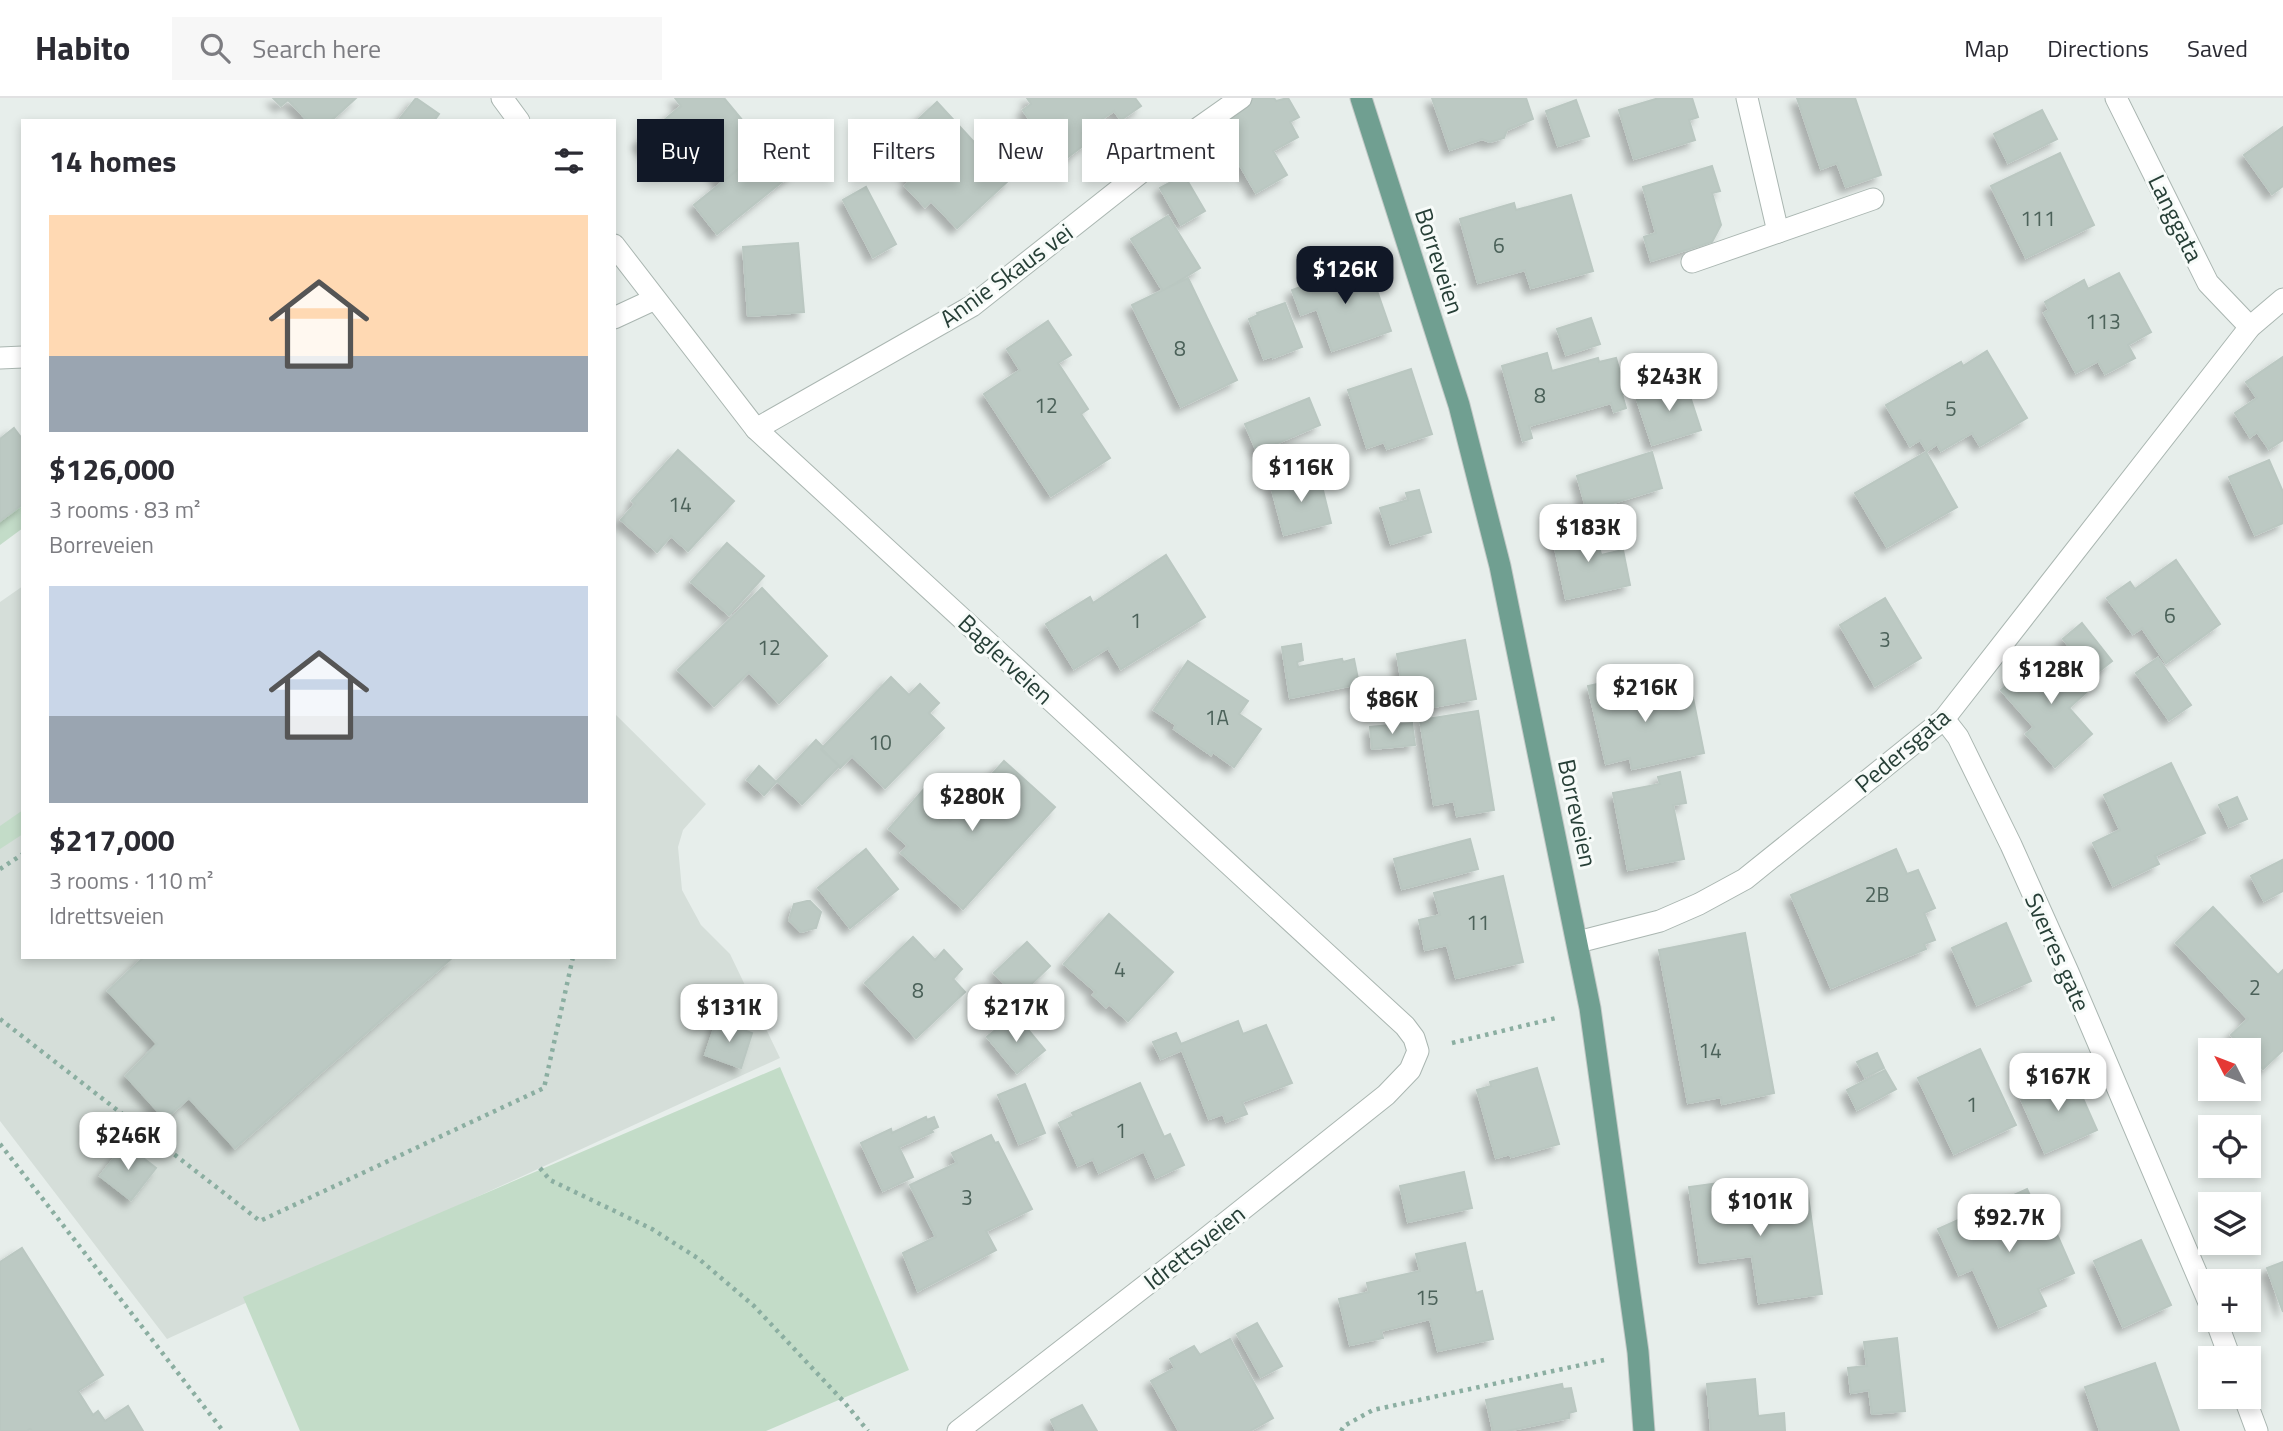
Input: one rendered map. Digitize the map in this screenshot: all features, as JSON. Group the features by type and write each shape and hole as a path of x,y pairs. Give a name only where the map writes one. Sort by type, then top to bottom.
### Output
{"main road":[{"name":"Borreveien","path":"1361,98 1466,432 1500,566 1590,1008 1638,1352 1644,1431"}],"street":[{"path":"502,98 518,119"},
{"name":"Annie Skaus vei","path":"756,429 972,306 1187,135 1241,98"},
{"path":"1747,98 1778,232"},
{"name":"Langgata","path":"2116,98 2208,283 2250,327"},
{"path":"1692,261 1873,199"},
{"name":"Baglerveien","path":"616,248 756,429 1405,1026 1414,1038 1418,1051"},
{"path":"616,317 656,299"},
{"name":"Pedersgata","path":"1578,942 1660,921 1745,879 1944,719 2250,327 2283,299"},
{"path":"0,358 21,357"},
{"name":"Sverres gate","path":"1944,719 1958,737 2011,845 2198,1277"},
{"name":"Idrettsveien","path":"958,1431 1386,1095 1410,1070 1418,1051"},
{"path":"2249,1409 2257,1431"}],"path":[{"path":"0,869 21,855"},
{"path":"0,1019 260,1221 544,1088 573,959"},
{"path":"1418,1051 1590,1008"},
{"path":"0,1144 223,1431"},
{"path":"540,1168 550,1180 652,1229 699,1259 754,1306 845,1403 867,1431"},
{"path":"1340,1431 1373,1409 1638,1352"}],"shaded area":[{"path":"21,587 21,959 616,959 616,715 706,804 683,830 678,847 682,890 701,925 730,954 780,1058 167,1339 0,1121 0,602"}],"green space":[{"path":"21,505 21,529 0,545 0,521"},
{"path":"21,811 21,835 0,849 0,826"},
{"path":"780,1067 909,1370 766,1431 300,1431 243,1297"}],"building":[{"path":"273,98 356,98 333,119 306,119 288,100 281,106"},
{"path":"416,98 439,114 435,119 400,119"},
{"path":"675,98 724,98 741,119 738,119 738,170 724,181 724,119 665,119 681,106"},
{"path":"1027,98 1135,98 1141,106 1122,119 1114,111 1102,119 1082,119 1082,146 1068,157 1068,119 1029,119 1023,110 1031,104"},
{"path":"1246,98 1274,98 1276,101 1288,98 1299,117 1290,122 1298,137 1273,151 1287,175 1256,193 1239,164 1239,119 1228,119 1224,111"},
{"path":"1432,98 1526,98 1533,119 1507,130 1504,138 1490,142 1482,139 1450,150"},
{"path":"1659,98 1692,98 1698,117 1689,120 1695,140 1634,159 1619,110"},
{"path":"1797,98 1855,98 1881,175 1846,187 1837,163 1821,169"},
{"path":"1576,100 1589,136 1558,146 1546,111"},
{"path":"937,102 953,119 919,119"},
{"path":"2042,110 2057,139 2008,163 1994,134"},
{"path":"960,127 974,142 974,182 1007,182 957,228 931,201 925,207 905,186 909,182 960,182"},
{"path":"2283,127 2283,186 2272,194 2244,155"},
{"path":"2060,153 2094,225 2026,258 1991,186"},
{"path":"1712,166 1720,191 1712,193 1721,225 1712,242 1651,261 1644,237 1656,233 1643,187"},
{"path":"738,170 738,182 782,182 717,234 694,205"},
{"path":"1171,182 1188,182 1205,211 1181,225 1160,188"},
{"path":"866,187 896,244 873,257 843,200"},
{"path":"1571,195 1593,271 1531,288 1525,270 1478,283 1460,219 1514,203 1516,210"},
{"path":"1168,216 1200,268 1163,291 1131,239"},
{"path":"798,243 804,312 748,316 743,247"},
{"path":"1367,262 1391,331 1332,351 1317,309 1301,315 1292,290"},
{"path":"2119,273 2151,332 2128,345 2135,358 2105,374 2098,361 2076,373 2044,313 2049,310 2045,302 2084,280 2088,289"},
{"path":"1188,278 1237,380 1181,407 1132,305"},
{"path":"1285,303 1302,347 1264,359 1249,319 1258,315 1257,313"},
{"path":"1591,318 1600,344 1566,355 1557,329"},
{"path":"1048,321 1071,355 1058,363 1088,409 1081,414 1110,458 1051,496 984,394 1020,370 1007,349"},
{"path":"1987,351 2027,418 1980,446 1972,433 1941,451 1937,444 1927,451 1920,440 1910,446 1886,405 1961,362 1963,366"},
{"path":"1547,353 1552,371 1598,358 1599,362 1616,358 1626,393 1622,394 1626,408 1614,412 1611,403 1529,426 1532,438 1523,441 1502,366"},
{"path":"2283,357 2283,440 2269,449 2257,432 2250,437 2235,413 2257,398 2246,382"},
{"path":"1411,369 1432,434 1387,449 1384,442 1367,448 1348,390"},
{"path":"1685,381 1701,430 1652,445 1636,397"},
{"path":"1309,398 1320,425 1257,452 1245,424"},
{"path":"14,428 21,437 21,505 0,521 0,439"},
{"path":"678,450 734,501 688,551 671,536 657,552 621,520 635,504 632,501"},
{"path":"1652,452 1662,488 1587,511 1577,476"},
{"path":"1926,452 1957,507 1887,547 1855,493"},
{"path":"2269,460 2283,492 2283,523 2255,535 2229,477"},
{"path":"1319,474 1331,523 1284,535 1271,486"},
{"path":"1419,490 1431,532 1391,544 1380,508 1408,500 1406,493"},
{"path":"1595,526 1601,555 1623,550 1630,585 1566,599 1552,534"},
{"path":"727,543 764,576 729,615 691,582"},
{"path":"1166,555 1205,617 1121,669 1108,648 1074,669 1046,624 1090,597 1093,603"},
{"path":"2176,560 2220,624 2166,663 2142,628 2133,634 2107,598 2130,582 2135,589"},
{"path":"762,588 827,656 779,703 749,672 714,706 678,670"},
{"path":"1885,598 1921,658 1875,686 1840,625"},
{"path":"2082,623 2112,661 2093,676 2063,639"},
{"path":"1465,640 1476,699 1428,708 1424,681 1402,685 1397,654"},
{"path":"1301,644 1303,660 1297,662 1298,667 1354,659 1359,684 1290,698 1282,647"},
{"path":"2061,652 2092,687 2069,708 2092,734 2055,767 2026,734 2034,727 2001,690 2032,663 2039,671"},
{"path":"2158,658 2191,705 2169,720 2136,673"},
{"path":"1188,661 1248,701 1239,714 1261,729 1234,767 1213,752 1211,755 1174,729 1176,725 1154,710"},
{"path":"891,677 909,695 920,684 939,703 929,713 944,728 885,788 852,756 840,768 821,749"},
{"path":"1630,677 1634,695 1642,694 1643,698 1691,688 1704,753 1632,769 1630,758 1606,764 1588,686"},
{"path":"1478,711 1494,810 1457,816 1454,801 1434,805 1420,720"},
{"path":"1412,723 1415,745 1372,749 1370,727"},
{"path":"816,740 823,747 821,749 839,766 802,804 777,781"},
{"path":"1004,761 1055,807 963,909 901,853 908,846 889,829 925,788 942,803 930,816 932,819 939,811 950,821"},
{"path":"2171,763 2205,833 2155,856 2159,864 2113,886 2093,843 2120,830 2104,795"},
{"path":"759,766 776,782 764,795 747,780"},
{"path":"1680,772 1686,803 1673,805 1684,859 1628,870 1613,793 1660,784 1658,777"},
{"path":"2237,797 2247,819 2229,827 2219,805"},
{"path":"1470,839 1478,869 1402,889 1394,859"},
{"path":"866,849 898,889 850,928 818,888"},
{"path":"1896,849 1907,874 1918,870 1935,908 1924,913 1935,940 1924,944 1926,949 1831,988 1791,895"},
{"path":"2282,860 2283,891 2264,901 2251,876"},
{"path":"1503,876 1523,962 1456,978 1447,945 1425,950 1419,920 1440,915 1434,893"},
{"path":"807,901 821,912 816,928 801,932 789,920 794,904"},
{"path":"2213,907 2278,975 2283,970 2283,1050 2263,1069 2261,1038 2234,1038 2231,1035 2248,1019 2176,943"},
{"path":"1109,914 1173,972 1128,1021 1109,1004 1106,1007 1093,995 1096,992 1064,964"},
{"path":"2006,923 2031,981 1977,1005 1952,948"},
{"path":"1745,933 1774,1093 1722,1104 1721,1097 1688,1103 1659,950"},
{"path":"913,937 935,960 944,950 962,969 953,979 965,992 916,1038 865,983"},
{"path":"1027,942 1050,966 1018,997 994,973"},
{"path":"142,959 451,959 235,1148 189,1098 165,1119 126,1076 157,1044 108,991"},
{"path":"1015,1014 1045,1050 1017,1073 987,1037"},
{"path":"717,1020 752,1033 741,1068 705,1055"},
{"path":"1238,1021 1243,1034 1266,1025 1292,1083 1242,1102 1247,1114 1226,1122 1223,1114 1209,1119 1182,1050 1161,1059 1153,1042 1176,1033 1181,1044"},
{"path":"1980,1049 2016,1125 1954,1154 1918,1078"},
{"path":"1877,1053 1884,1068 1865,1077 1857,1062"},
{"path":"1537,1068 1559,1144 1511,1157 1510,1154 1496,1158 1477,1090 1491,1086 1490,1082"},
{"path":"1885,1070 1896,1089 1857,1110 1847,1090"},
{"path":"2072,1074 2097,1130 2045,1153 2020,1097"},
{"path":"1140,1083 1164,1137 1170,1134 1184,1165 1156,1178 1144,1151 1099,1173 1093,1159 1078,1166 1059,1123 1074,1116 1072,1113"},
{"path":"1025,1084 1045,1133 1019,1144 998,1095"},
{"path":"926,1117 927,1120 934,1117 938,1127 931,1130 933,1132 899,1147 913,1177 883,1191 861,1143 891,1129 892,1133"},
{"path":"991,1135 995,1143 998,1142 1032,1209 986,1231 996,1250 918,1291 903,1253 936,1237 910,1185 957,1163 952,1153"},
{"path":"125,1144 156,1168 131,1200 100,1176"},
{"path":"1464,1172 1472,1208 1408,1222 1400,1186"},
{"path":"1733,1181 1737,1204 1745,1203 1744,1198 1807,1189 1822,1294 1759,1303 1752,1256 1700,1263 1689,1187"},
{"path":"2027,1189 2037,1211 2045,1207 2074,1273 2038,1289 2046,1306 1999,1327 1973,1269 1959,1275 1938,1229"},
{"path":"2141,1240 2171,1305 2123,1327 2094,1261"},
{"path":"1465,1243 1476,1293 1482,1291 1493,1339 1438,1351 1430,1319 1381,1331 1383,1338 1350,1345 1339,1299 1369,1292 1367,1283 1420,1271 1416,1254"},
{"path":"22,1248 103,1375 78,1391 93,1415 98,1411 105,1421 128,1406 143,1431 0,1431 0,1262"},
{"path":"2283,1262 2283,1312 2267,1268"},
{"path":"1257,1323 1282,1366 1261,1377 1237,1334"},
{"path":"1897,1338 1905,1411 1872,1414 1869,1390 1851,1393 1848,1368 1867,1366 1864,1342"},
{"path":"1230,1339 1273,1418 1250,1431 1179,1431 1151,1381 1175,1368 1170,1359 1194,1346 1200,1355"},
{"path":"2155,1363 2179,1431 2100,1431 2085,1387"},
{"path":"1755,1379 1758,1416 1784,1413 1785,1431 1711,1431 1707,1384"},
{"path":"1562,1384 1563,1389 1571,1388 1576,1411 1569,1413 1569,1418 1507,1431 1493,1431 1486,1400"},
{"path":"1082,1405 1097,1431 1056,1431 1051,1420"}]}
